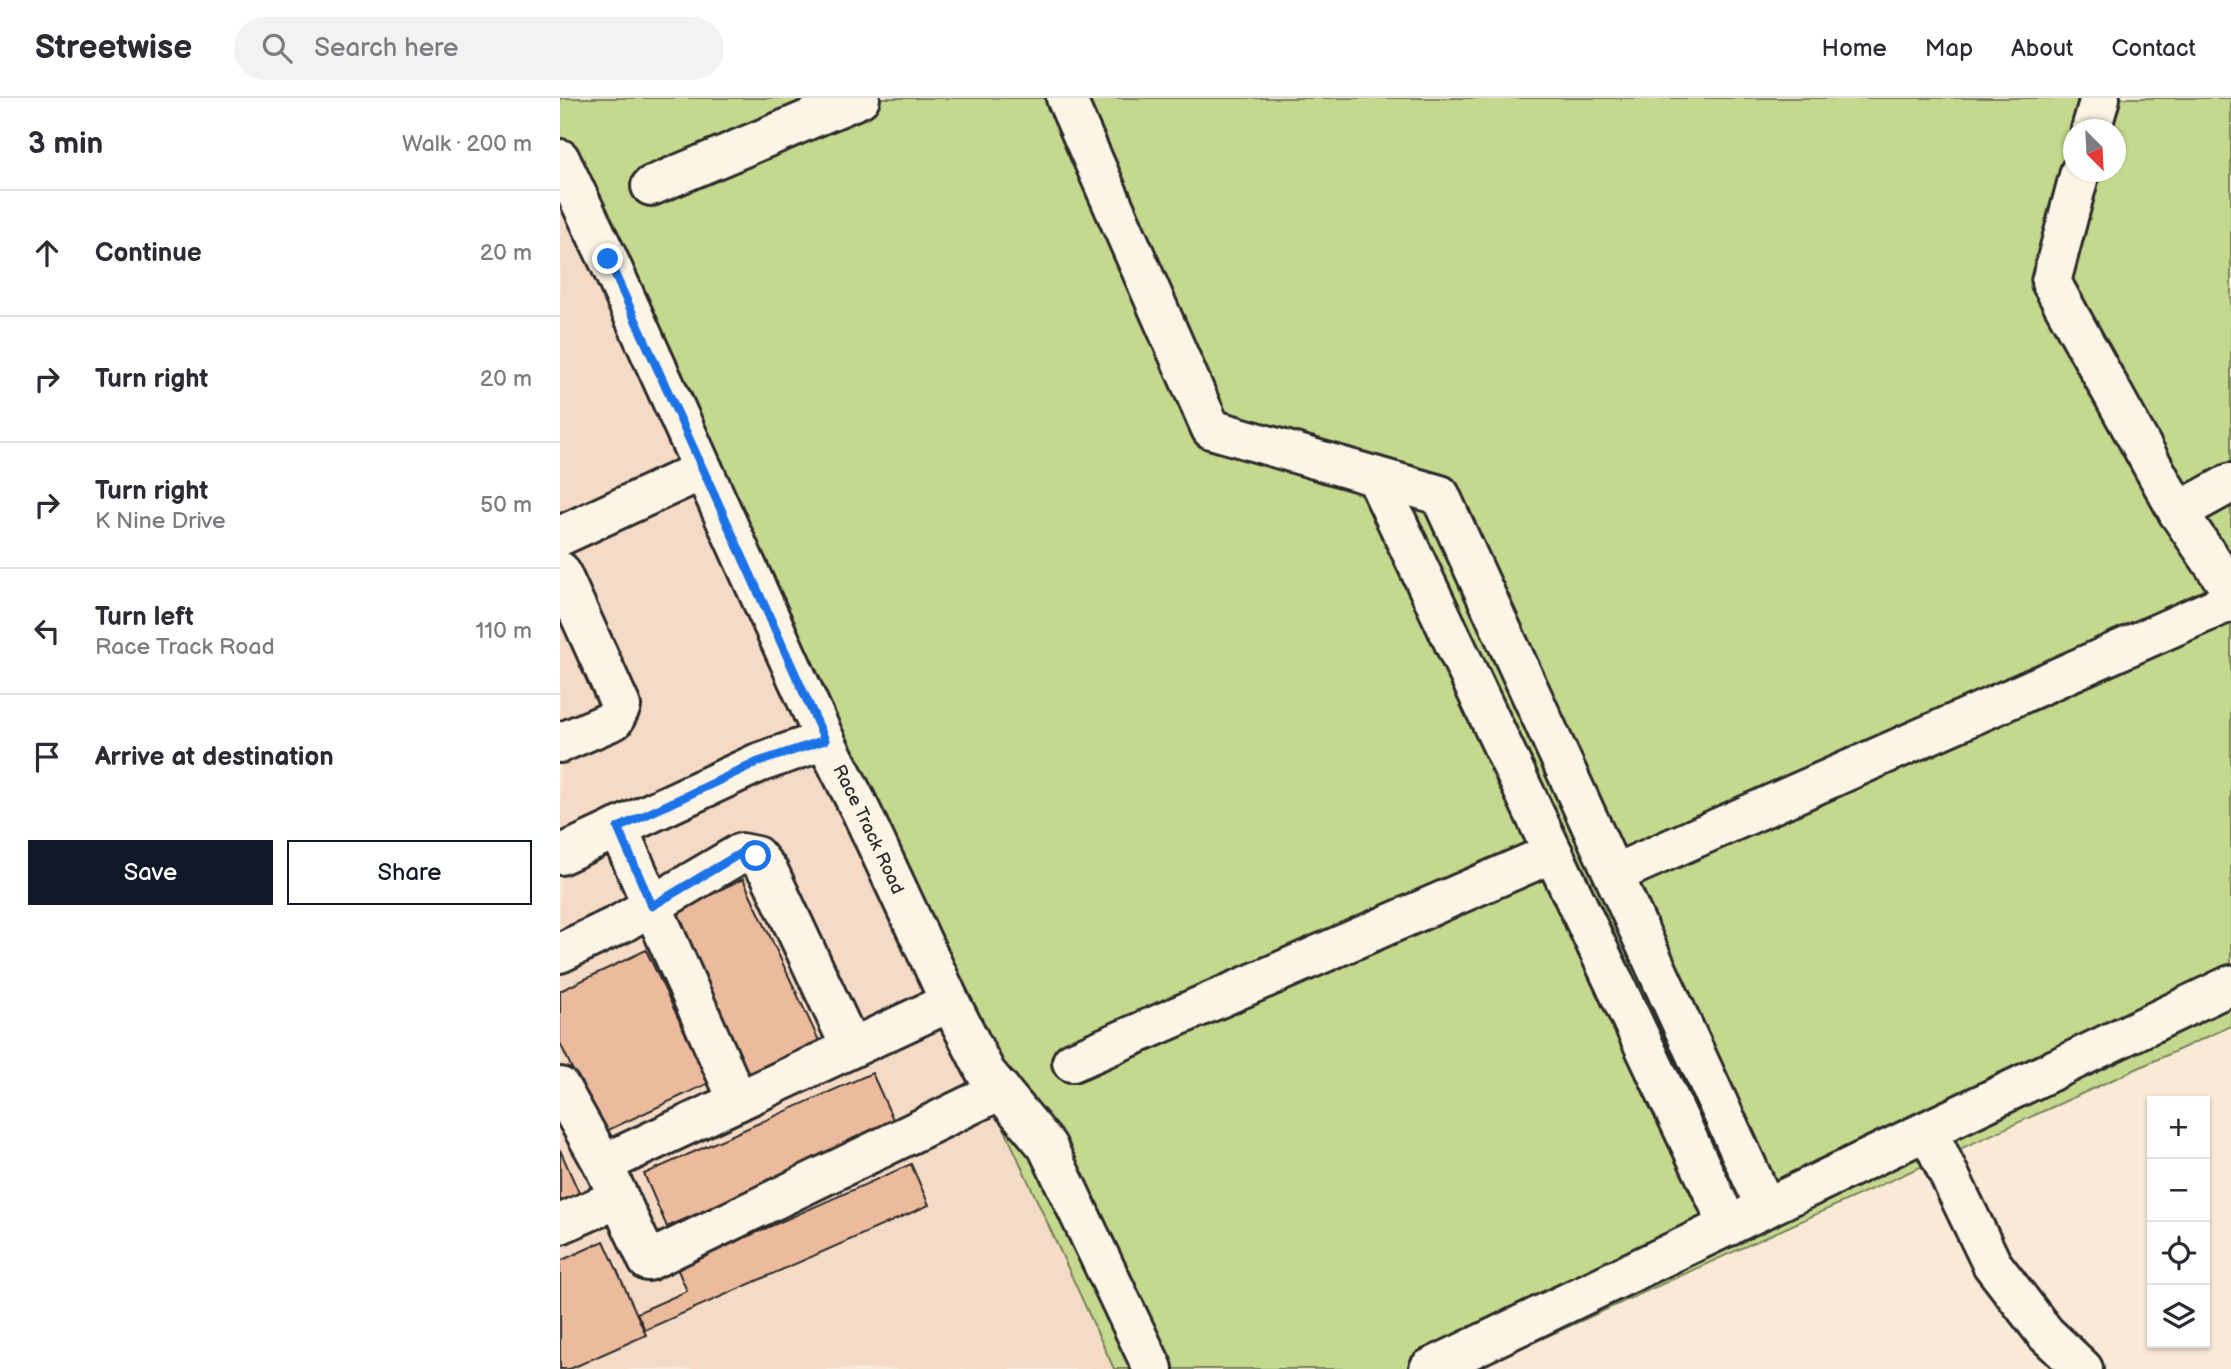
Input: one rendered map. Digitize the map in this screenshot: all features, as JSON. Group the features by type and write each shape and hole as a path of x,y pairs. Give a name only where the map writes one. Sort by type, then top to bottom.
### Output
{"street":[{"path":"651,186 860,98"},
{"path":"1066,98 1211,429 1440,495 1766,1208"},
{"path":"2094,119 2100,98"},
{"name":"Race Track Road","path":"565,181 950,1002 986,1073 1047,1146 1153,1369"},
{"path":"2077,182 2051,282 2178,512 2231,590"},
{"path":"560,536 703,471"},
{"path":"1376,477 1729,1226"},
{"path":"2178,512 2231,483"},
{"path":"560,571 621,706 614,720 560,743"},
{"path":"1614,874 2231,601"},
{"path":"560,855 758,762 825,740"},
{"path":"618,828 738,1101"},
{"path":"560,953 652,906 741,853 756,856 769,872 851,1048"},
{"path":"1072,1062 1553,853"},
{"path":"1429,1369 2231,985"},
{"path":"603,1164 950,1002"},
{"path":"560,1087 603,1164 648,1261 1000,1090"},
{"path":"1927,1132 1992,1264 2045,1333 2083,1369"},
{"path":"560,1224 619,1198"}],"shaded area":[{"path":"560,155 1114,1369 560,1369"}],"green space":[{"path":"560,98 2231,98 2231,1026 1475,1369 1114,1369 560,155"}],"building":[{"path":"743,879 821,1045 750,1078 673,911"},
{"path":"646,950 709,1083 602,1133 560,1043 560,991"},
{"path":"872,1073 896,1126 667,1227 644,1174"},
{"path":"560,1150 584,1204 560,1214"},
{"path":"911,1164 929,1205 645,1330 637,1313 687,1291 677,1268"},
{"path":"604,1241 646,1335 570,1369 560,1369 560,1261"}],"route":[{"path":"608,259 825,740 758,762 618,828 652,906 741,853 756,856"}]}
